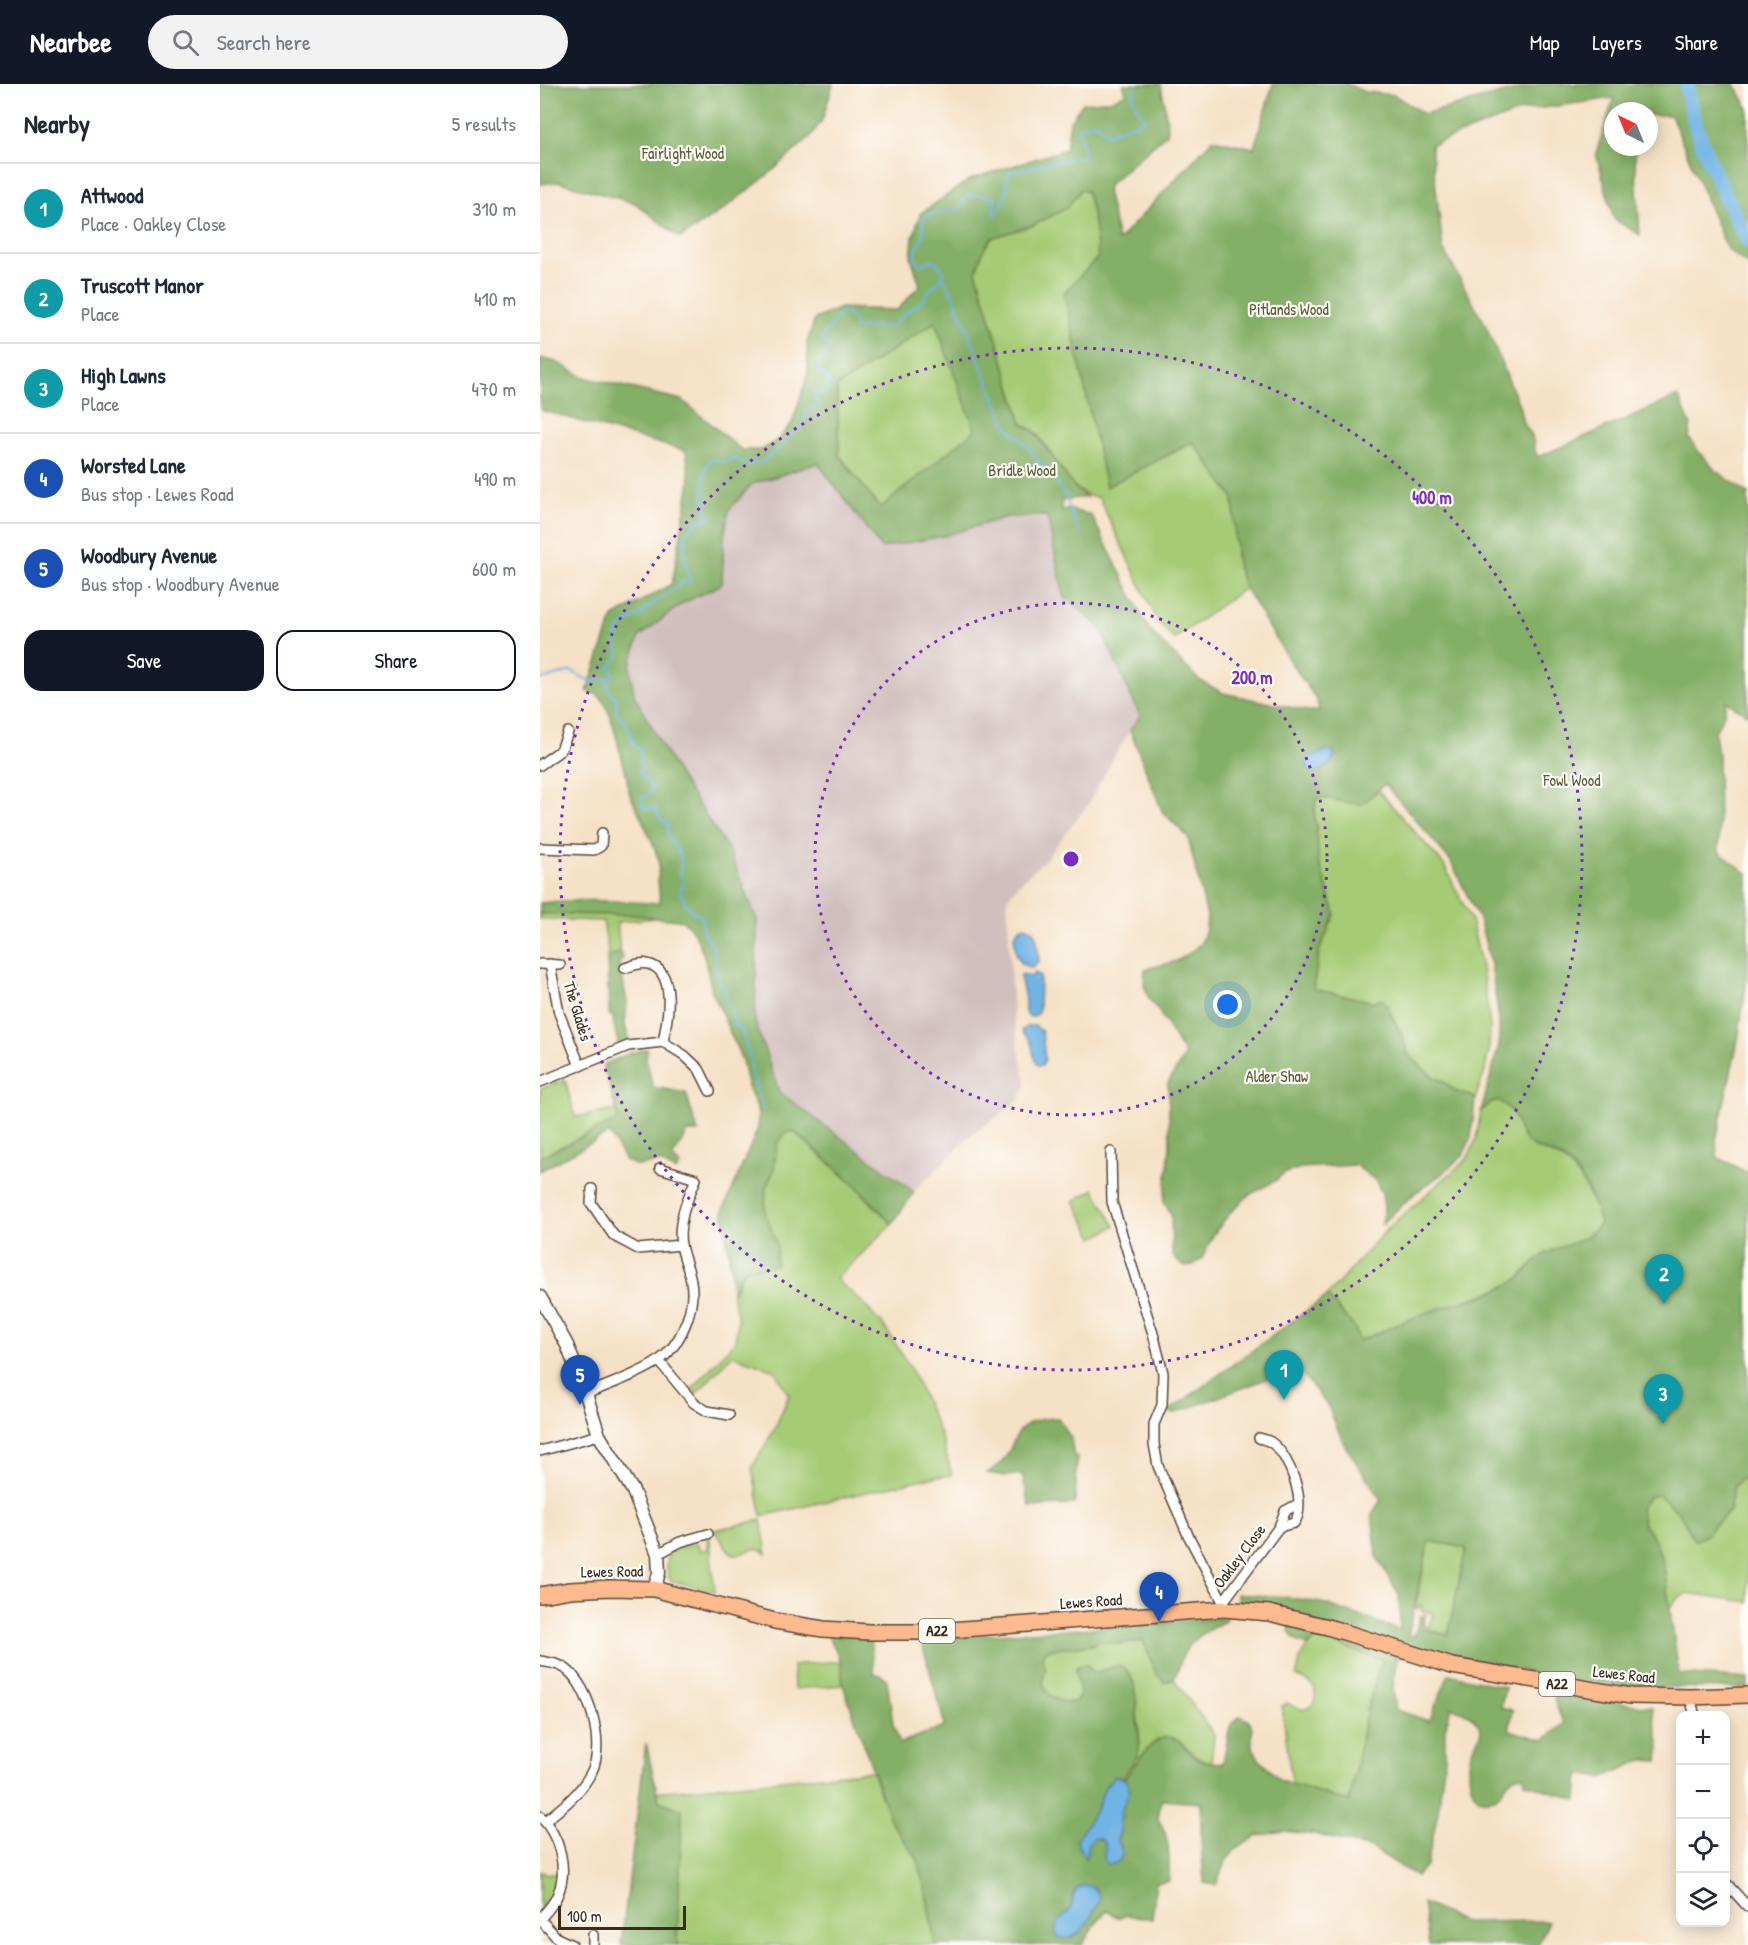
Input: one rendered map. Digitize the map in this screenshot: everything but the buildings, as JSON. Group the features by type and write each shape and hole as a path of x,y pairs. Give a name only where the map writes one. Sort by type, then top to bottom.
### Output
{"highway":[{"name":"Lewes Road","path":"540,1595 570,1590 654,1589 775,1622 823,1629 869,1632 948,1630 1223,1605 1269,1612 1318,1625 1452,1666 1631,1696 1748,1695"}],"street":[{"path":"540,765 561,750 568,732"},
{"path":"540,848 594,850 601,846 602,833"},
{"path":"625,968 639,963 648,963 661,973 669,992 669,1008 663,1042 684,1055 699,1070 710,1090"},
{"name":"The Glades","path":"550,965 559,1013 580,1066"},
{"name":"The Glades","path":"540,1082 628,1046 663,1042"},
{"path":"1112,1152 1112,1203 1163,1373 1162,1405 1154,1424 1154,1444 1158,1467 1188,1535 1223,1605"},
{"path":"586,1394 659,1361 677,1341 690,1313 692,1283 681,1245 680,1225 696,1179 660,1168"},
{"path":"592,1189 591,1203 614,1236 638,1249 681,1245"},
{"path":"540,1297 567,1345 599,1435 633,1491 658,1554 659,1573 654,1589"},
{"path":"659,1361 694,1403 707,1411 729,1415"},
{"path":"540,1451 599,1435"},
{"path":"1259,1438 1271,1442 1284,1455 1295,1476 1298,1504"},
{"name":"Oakley Close","path":"1223,1605 1279,1527 1285,1511 1298,1504 1300,1511 1294,1523 1279,1527"},
{"path":"658,1554 680,1542 704,1538"},
{"path":"540,1661 557,1663 578,1681 589,1705 595,1726 597,1749 593,1769 582,1788 559,1810 542,1819 553,1835 560,1852 563,1870 557,1897 540,1919 557,1938 572,1945"},
{"path":"1690,1697 1694,1711"},
{"path":"1730,1888 1748,1907"}],"shaded area":[{"path":"818,463 881,548 944,536 1007,517 1047,516 1064,596 1100,626 1140,716 1120,746 1087,806 1045,860 1019,883 1007,899 1013,1018 1026,1085 1018,1101 969,1137 914,1192 779,1092 755,1022 757,920 728,849 679,776 634,695 630,666 639,637 683,603 722,584 724,536 729,510 752,484"}],"green space":[{"name":"Fairlight Wood","path":"540,84 833,84 822,121 809,138 769,174 724,209 680,238 635,203 559,182 540,184"},
{"path":"1123,84 1161,84 1168,128 1167,133 1109,184 1107,190 1118,241 1213,139 1254,148 1273,84 1347,84 1365,92 1394,95 1424,114 1539,84 1735,84 1748,109 1748,265 1727,249 1671,115 1658,115 1658,102 1613,102 1614,98 1521,111 1431,145 1443,249 1485,324 1519,405 1523,423 1532,435 1538,457 1678,396 1691,425 1689,438 1699,452 1716,471 1748,493 1748,715 1726,701 1724,714 1715,732 1718,755 1719,852 1748,874 1748,971 1738,1040 1716,1140 1717,1157 1748,1173 1748,1475 1734,1486 1729,1511 1714,1524 1707,1535 1694,1541 1680,1515 1658,1495 1648,1497 1640,1509 1644,1525 1656,1542 1664,1567 1679,1674 1748,1679 1748,1688 1629,1687 1453,1660 1238,1604 1237,1594 1286,1597 1322,1603 1400,1630 1399,1595 1377,1557 1372,1514 1381,1500 1344,1444 1328,1406 1299,1367 1173,1414 1169,1411 1327,1296 1354,1327 1360,1341 1427,1313 1506,1286 1519,1278 1541,1257 1589,1235 1600,1223 1585,1186 1567,1162 1526,1141 1513,1114 1505,1105 1498,1101 1490,1103 1481,1111 1499,1045 1499,1020 1491,964 1479,919 1450,860 1385,784 1362,804 1316,799 1314,819 1317,826 1318,859 1335,914 1319,951 1313,989 1370,1001 1383,1000 1411,1057 1433,1077 1443,1081 1456,1092 1470,1095 1475,1099 1471,1138 1463,1155 1414,1194 1382,1224 1384,1207 1382,1193 1375,1180 1355,1165 1300,1168 1283,1174 1249,1195 1229,1214 1213,1235 1202,1259 1185,1267 1178,1262 1172,1254 1171,1214 1164,1202 1170,1146 1168,1083 1185,1055 1149,999 1144,985 1145,969 1177,961 1201,943 1206,930 1207,916 1188,837 1162,811 1130,730 1140,716 1100,627 1064,596 1047,516 1007,517 944,536 881,548 818,463 752,484 729,510 724,536 722,584 683,603 639,637 630,666 634,695 679,776 728,849 757,920 755,1022 779,1092 914,1192 892,1224 857,1187 819,1153 793,1131 786,1133 777,1144 773,1172 766,1187 765,1212 777,1246 776,1264 768,1267 748,1268 740,1276 732,1293 723,1211 758,1128 758,1115 756,1104 748,1089 742,1060 712,991 704,956 696,936 681,920 640,915 540,914 540,903 600,901 660,903 659,861 629,792 611,718 603,700 598,695 587,691 613,617 672,584 690,481 686,451 540,410 540,358 556,362 583,377 682,400 742,450 762,450 779,439 792,423 808,374 807,342 815,319 840,308 897,310 920,285 911,257 913,238 920,214 969,180 1066,149 1070,121 1083,103 1113,100 1126,93","holes":["1080,190 1087,191 1098,257 1064,293 1106,487 1193,442 1233,497 1237,566 1245,588 1291,663 1317,700 1319,711 1308,711 1223,693 1199,680 1150,631 1091,515 1068,509 1062,511 1062,500 1087,497 1075,488 1034,431 1022,423 976,271 984,249 991,238 1034,225 1067,208","935,322 975,430 880,508 839,455 837,387","1429,1541 1466,1548 1448,1635 1421,1628 1423,1617 1420,1616 1414,1636 1408,1635"]},
{"path":"1604,129 1604,156 1635,156 1640,235 1614,219 1596,153"},
{"path":"1080,190 1087,191 1095,226 1098,257 1107,486 1193,442 1233,497 1237,566 1245,588 1174,639 1158,622 1099,498 1077,489 1069,481 1042,440 1022,423 976,271 984,249 991,238 1066,208"},
{"path":"935,321 976,430 880,508 839,455 837,387"},
{"path":"1378,790 1444,865 1471,920 1482,968 1490,1025 1489,1051 1475,1099 1470,1095 1456,1092 1443,1081 1433,1077 1411,1057 1383,1000 1370,1001 1313,990 1319,951 1335,914 1318,859 1317,826 1314,819 1316,799 1333,799 1362,804"},
{"path":"540,914 640,915 656,918 617,922 620,952 607,958 603,921 540,919"},
{"path":"620,952 623,959 619,961 627,1002 625,1025 629,1040 618,1044 612,1015 609,1015 607,958"},
{"path":"647,1049 646,1060 653,1087 686,1093 698,1132 688,1132 672,1158 680,1165 676,1171 660,1162 638,1166 625,1161 609,1133 540,1171 540,1157 619,1119 603,1065 630,1053"},
{"path":"565,1080 575,1117 617,1110 620,1119 540,1157 540,1089"},
{"path":"1499,1101 1513,1112 1535,1148 1559,1157 1580,1177 1600,1223 1589,1236 1535,1261 1516,1281 1494,1291 1403,1322 1359,1341 1354,1327 1327,1296 1388,1228 1467,1159 1476,1140 1481,1111 1490,1103"},
{"path":"793,1131 855,1186 892,1224 836,1279 882,1323 910,1367 941,1436 952,1475 928,1478 762,1516 752,1468 775,1428 789,1395 774,1370 732,1355 696,1394 692,1389 735,1341 738,1318 732,1293 743,1274 750,1268 763,1267 777,1246 765,1212 766,1187 773,1172 777,1144 785,1133"},
{"path":"1094,1189 1115,1226 1094,1238 1074,1201"},
{"path":"1058,1418 1071,1438 1074,1457 1077,1457 1075,1504 1030,1507 1022,1474 1005,1476 987,1473 1003,1460 1017,1434 1025,1426 1041,1419"},
{"path":"1747,1474 1748,1602 1687,1593 1676,1600 1669,1610 1664,1567 1656,1542 1644,1525 1640,1509 1648,1497 1658,1495 1680,1515 1694,1540 1708,1531 1729,1511 1734,1486"},
{"path":"761,1520 767,1554 758,1549 739,1554 731,1553 714,1532 715,1530"},
{"path":"710,1538 715,1591 672,1581 669,1578 667,1567 668,1553 694,1544 698,1544 701,1551 708,1549 707,1539"},
{"path":"1429,1541 1466,1548 1448,1635 1420,1628 1424,1614 1426,1615 1423,1625 1429,1627 1432,1616 1434,1617 1435,1614 1421,1610 1422,1606 1419,1605 1418,1609 1415,1608"},
{"path":"1226,1617 1225,1621 1190,1645 1182,1657 1174,1679 1164,1682 1155,1671 1143,1640 1120,1644 1101,1641 1091,1645 1050,1649 1044,1652 1042,1657 1046,1671 1044,1685 1050,1695 1055,1698 1074,1702 1080,1696 1076,1667 1087,1665 1097,1673 1117,1666 1125,1669 1130,1675 1135,1690 1140,1745 1136,1759 1123,1776 1125,1778 1155,1742 1167,1737 1178,1740 1199,1760 1223,1763 1230,1726 1240,1716 1248,1720 1252,1727 1252,1745 1259,1759 1280,1780 1349,1802 1366,1713 1382,1659 1325,1641 1316,1640 1307,1645 1297,1641 1290,1634 1289,1625 1398,1656 1393,1687 1396,1710 1429,1721 1449,1674 1505,1687 1501,1707 1513,1710 1509,1730 1544,1740 1565,1723 1557,1710 1554,1695 1652,1707 1660,1747 1658,1761 1642,1760 1602,1778 1579,1774 1577,1800 1525,1783 1524,1776 1518,1776 1508,1782 1496,1797 1483,1800 1478,1797 1471,1786 1469,1770 1470,1755 1479,1738 1480,1728 1473,1718 1451,1707 1445,1729 1445,1758 1438,1811 1427,1865 1416,1876 1372,1848 1319,1835 1282,1831 1257,1836 1236,1849 1225,1862 1216,1885 1204,1883 1201,1803 1161,1800 1158,1819 1167,1841 1169,1881 1156,1882 1152,1919 1126,1915 1119,1918 1107,1911 1097,1921 1082,1945 935,1945 925,1886 917,1858 891,1822 843,1685 841,1661 827,1633 870,1637 874,1674 881,1675 887,1680 893,1724 900,1743 945,1726 921,1639"},
{"path":"1143,1640 1155,1671 1164,1682 1174,1679 1214,1735 1211,1762 1198,1758 1175,1740 1166,1739 1150,1746 1125,1778 1123,1777 1138,1754 1140,1742 1135,1690 1131,1677 1125,1670 1115,1666 1097,1673 1087,1665 1077,1679 1080,1695 1074,1702 1061,1701 1046,1690 1044,1678 1046,1671 1042,1657 1044,1652 1050,1649 1091,1645 1101,1641 1120,1644"},
{"path":"1316,1640 1382,1659 1366,1713 1349,1802 1292,1784 1282,1706 1287,1703 1296,1708 1306,1709 1314,1701 1313,1686 1296,1676 1304,1651"},
{"path":"841,1661 843,1685 794,1689 793,1665"},
{"path":"646,1743 659,1801 682,1810 677,1945 621,1945"},
{"path":"872,1771 891,1822 917,1858 925,1886 935,1945 677,1945 682,1810 659,1801 657,1792"},
{"path":"540,1872 557,1875 552,1894 540,1910"},
{"path":"1423,1903 1463,1922 1549,1921 1538,1945 1429,1945"}],"water":[{"path":"1327,750 1333,751 1335,756 1333,760 1322,770 1311,772 1307,766 1310,755 1315,756"},
{"path":"1025,926 1032,929 1037,940 1039,961 1032,968 1022,964 1016,953 1014,935"},
{"path":"1035,973 1040,976 1039,1010 1036,1015 1030,1017 1025,1013 1025,999 1020,976 1022,974 1031,977"},
{"path":"1028,1026 1035,1026 1042,1032 1045,1059 1039,1066 1034,1058 1030,1041 1022,1030"},
{"path":"1115,1776 1125,1779 1130,1790 1121,1811 1117,1840 1122,1856 1118,1862 1108,1865 1104,1861 1105,1844 1102,1840 1094,1838 1090,1842 1085,1858 1077,1839 1096,1810 1105,1787"},
{"path":"1083,1885 1095,1889 1100,1901 1080,1932 1067,1938 1059,1938 1055,1932 1057,1925 1071,1908 1075,1891"}],"waterway":[{"path":"540,678 545,679 571,671 592,682 614,675 610,667 618,656 617,634 626,622 643,613 682,582 689,583 690,581 686,566 685,542 690,528 709,518 704,489 705,473 710,460 725,462 733,458 744,463 757,463 772,455 803,426 807,408 819,406 814,400 814,393 824,393 828,389 827,378 820,372 818,364 830,347 823,342 821,337 841,312 844,311 855,321 856,329 893,326 905,313 924,300 928,291 940,280 944,273 937,262 932,260 921,265 915,258 923,235 924,216 960,209 968,195 994,198 994,216 1005,200 1008,173 1085,155 1078,127 1096,122 1107,134 1145,120 1132,98 1136,84"},
{"path":"1687,84 1690,104 1702,144 1748,241"},
{"path":"943,278 952,293 1007,426 1053,475 1066,498 1079,533"},
{"path":"609,678 607,681 610,693 616,698 616,713 626,723 634,745 640,749 639,773 653,788 641,798 643,807 651,809 655,807 659,818 668,825 669,838 681,860 680,873 684,886 680,889 681,893 691,910 703,917 703,933 714,950 716,970 720,977 720,985 725,990 726,1003 732,1010 731,1015 735,1020 733,1024 738,1026 743,1034 757,1095 763,1109"}],"place":[{"name":"Truscott Manor","path":"1664,1304"},
{"name":"Attwood","path":"1284,1400"},
{"name":"Woodbury Avenue","path":"580,1405"},
{"name":"High Lawns","path":"1663,1424"},
{"name":"Worsted Lane","path":"1159,1622"}],"park label":[{"name":"Pitlands Wood","path":"1289,309"},
{"name":"Bridle Wood","path":"1022,470"},
{"name":"Fowl Wood","path":"1572,780"},
{"name":"Alder Shaw","path":"1277,1076"}]}
